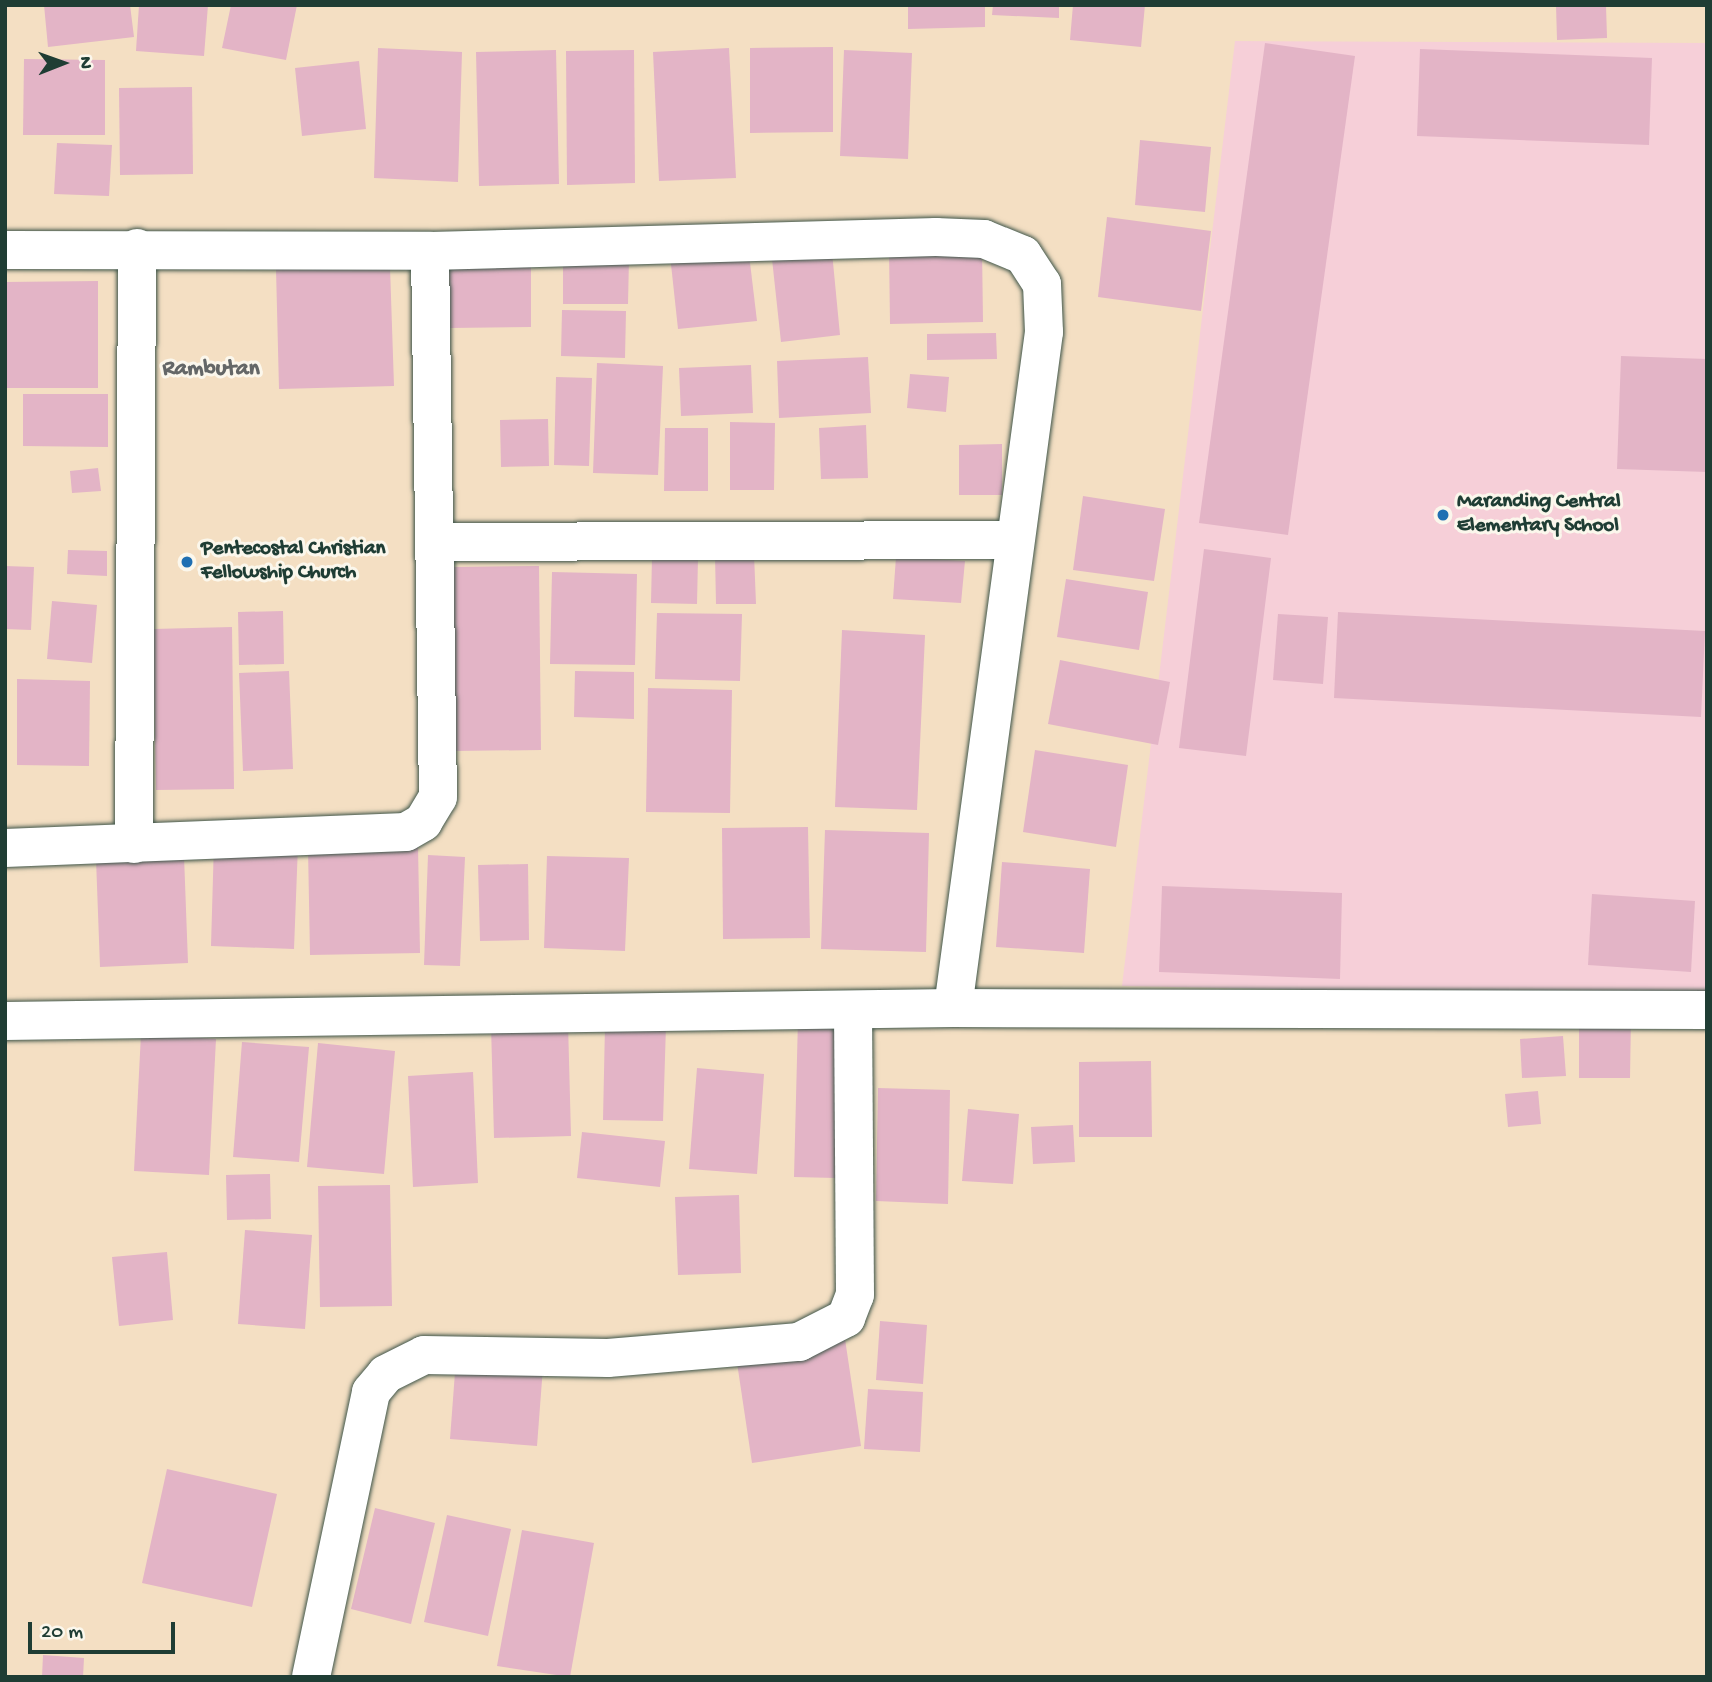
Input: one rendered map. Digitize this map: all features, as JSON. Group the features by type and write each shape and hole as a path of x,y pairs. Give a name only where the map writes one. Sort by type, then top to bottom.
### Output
{"street":[{"path":"5,250 137,248 430,251 936,237 984,239 1023,255 1042,284 1044,332 1012,540 953,1008"},
{"path":"134,844 137,248"},
{"path":"5,848 406,832 424,821 438,797 430,251"},
{"path":"435,542 1012,540"},
{"path":"5,1021 853,1013 953,1008 1707,1010"},
{"path":"311,1677 371,1392 386,1374 424,1355 608,1358 799,1342 846,1318 855,1295 853,1013"}],"shaded area":[{"name":"Maranding Central Elementary School","path":"1235,41 1707,43 1707,998 1122,986"}],"building":[{"path":"44,5 130,5 134,37 48,47"},
{"path":"139,5 208,5 204,56 136,51"},
{"path":"231,5 297,5 286,60 222,48"},
{"path":"908,5 985,5 985,27 908,29"},
{"path":"993,5 1059,5 1059,18 992,15"},
{"path":"1073,5 1145,5 1141,47 1070,40"},
{"path":"1556,5 1606,5 1607,38 1557,40"},
{"path":"1265,43 1355,56 1288,535 1199,523"},
{"path":"833,47 833,132 750,133 750,48"},
{"path":"378,48 462,52 458,182 374,178"},
{"path":"729,48 736,178 659,181 653,52"},
{"path":"1420,49 1652,58 1649,145 1417,136"},
{"path":"556,50 559,184 479,186 476,52"},
{"path":"634,50 635,183 567,185 566,51"},
{"path":"844,50 912,53 908,159 840,156"},
{"path":"24,59 105,60 105,135 23,135"},
{"path":"359,61 366,129 302,136 295,68"},
{"path":"192,87 193,174 120,175 119,88"},
{"path":"1140,140 1211,147 1205,212 1135,205"},
{"path":"57,143 112,145 109,196 54,194"},
{"path":"1107,217 1211,231 1201,311 1098,297"},
{"path":"748,246 757,321 678,329 670,255"},
{"path":"982,247 983,322 890,324 889,248"},
{"path":"832,252 840,335 781,342 772,259"},
{"path":"563,257 629,258 628,304 563,304"},
{"path":"531,260 531,327 450,328 449,262"},
{"path":"390,267 394,386 279,389 276,269"},
{"path":"98,281 98,388 5,388 5,282"},
{"path":"562,310 626,311 625,358 561,356"},
{"path":"996,333 997,359 927,360 927,334"},
{"path":"1621,356 1707,359 1707,472 1617,469"},
{"path":"868,357 871,413 779,418 777,361"},
{"path":"597,363 663,366 658,475 593,473"},
{"path":"751,365 753,413 681,416 679,368"},
{"path":"910,374 949,377 946,412 907,408"},
{"path":"556,377 592,378 589,466 554,465"},
{"path":"23,394 108,394 108,447 23,446"},
{"path":"548,419 549,466 501,467 500,420"},
{"path":"730,422 775,423 774,490 730,490"},
{"path":"866,425 868,478 821,479 819,428"},
{"path":"665,428 708,428 708,491 664,491"},
{"path":"1002,444 1002,495 959,495 959,445"},
{"path":"98,468 101,491 72,493 70,471"},
{"path":"1083,496 1165,509 1154,581 1073,570"},
{"path":"1204,549 1271,558 1246,756 1179,748"},
{"path":"68,550 107,551 107,576 67,574"},
{"path":"754,554 756,604 716,604 715,555"},
{"path":"652,557 698,558 697,604 651,603"},
{"path":"896,557 965,561 961,603 893,599"},
{"path":"5,566 34,567 31,630 5,629"},
{"path":"539,566 541,750 453,751 451,567"},
{"path":"552,572 637,574 635,665 550,664"},
{"path":"1066,579 1148,592 1139,650 1057,637"},
{"path":"52,601 97,605 92,663 47,659"},
{"path":"283,611 284,664 239,665 238,612"},
{"path":"1338,612 1705,631 1701,717 1334,698"},
{"path":"657,613 742,614 740,681 655,679"},
{"path":"1278,614 1328,617 1323,684 1273,680"},
{"path":"232,627 234,789 156,790 153,629"},
{"path":"842,630 925,635 917,810 835,807"},
{"path":"1060,660 1170,682 1158,745 1048,724"},
{"path":"289,671 293,769 243,771 239,673"},
{"path":"575,671 634,672 634,719 574,717"},
{"path":"17,679 90,681 89,766 17,765"},
{"path":"648,688 732,690 730,813 646,812"},
{"path":"1035,750 1128,765 1116,847 1023,832"},
{"path":"808,827 810,938 723,939 722,828"},
{"path":"825,830 929,833 926,952 821,949"},
{"path":"214,842 298,845 294,949 211,946"},
{"path":"418,846 420,953 310,955 308,848"},
{"path":"428,855 465,857 460,966 424,965"},
{"path":"184,856 188,963 100,967 96,859"},
{"path":"547,856 629,858 625,951 544,948"},
{"path":"1002,862 1090,869 1084,953 996,947"},
{"path":"528,864 529,940 480,941 478,865"},
{"path":"1162,886 1342,893 1340,979 1159,972"},
{"path":"1592,894 1695,901 1691,972 1588,965"},
{"path":"1631,1016 1630,1078 1579,1078 1579,1017"},
{"path":"798,1019 840,1020 836,1178 794,1177"},
{"path":"568,1023 571,1136 494,1138 491,1025"},
{"path":"605,1025 666,1026 663,1121 603,1120"},
{"path":"141,1034 216,1039 209,1175 134,1171"},
{"path":"1563,1036 1566,1076 1522,1078 1520,1039"},
{"path":"242,1042 309,1047 299,1162 233,1157"},
{"path":"318,1043 395,1051 384,1174 307,1167"},
{"path":"1151,1061 1152,1137 1079,1137 1079,1062"},
{"path":"697,1068 764,1074 757,1174 689,1169"},
{"path":"473,1072 478,1183 413,1187 408,1076"},
{"path":"878,1088 950,1090 948,1204 876,1201"},
{"path":"1538,1091 1541,1124 1508,1127 1505,1094"},
{"path":"968,1109 1019,1114 1013,1184 962,1181"},
{"path":"1073,1125 1075,1162 1033,1164 1031,1127"},
{"path":"582,1132 665,1141 660,1187 577,1178"},
{"path":"270,1174 271,1219 227,1220 226,1175"},
{"path":"390,1185 392,1306 320,1307 318,1186"},
{"path":"739,1195 741,1273 678,1275 675,1197"},
{"path":"245,1230 312,1235 305,1329 238,1324"},
{"path":"167,1252 173,1320 119,1326 112,1257"},
{"path":"880,1321 927,1325 923,1384 876,1380"},
{"path":"845,1339 861,1446 752,1463 736,1356"},
{"path":"456,1359 543,1367 537,1446 450,1439"},
{"path":"868,1389 923,1392 920,1452 864,1449"},
{"path":"167,1469 277,1494 252,1607 142,1583"},
{"path":"375,1508 435,1523 411,1624 351,1609"},
{"path":"447,1515 511,1529 488,1636 424,1622"},
{"path":"522,1530 594,1543 570,1677 497,1666"},
{"path":"43,1655 84,1658 83,1677 42,1677"}],"place":[{"name":"Maranding Central Elementary School","path":"1443,515"},
{"name":"Pentecostal Christian Fellowship Church","path":"187,562"}],"district":[{"name":"Rambutan","path":"211,370"}]}
